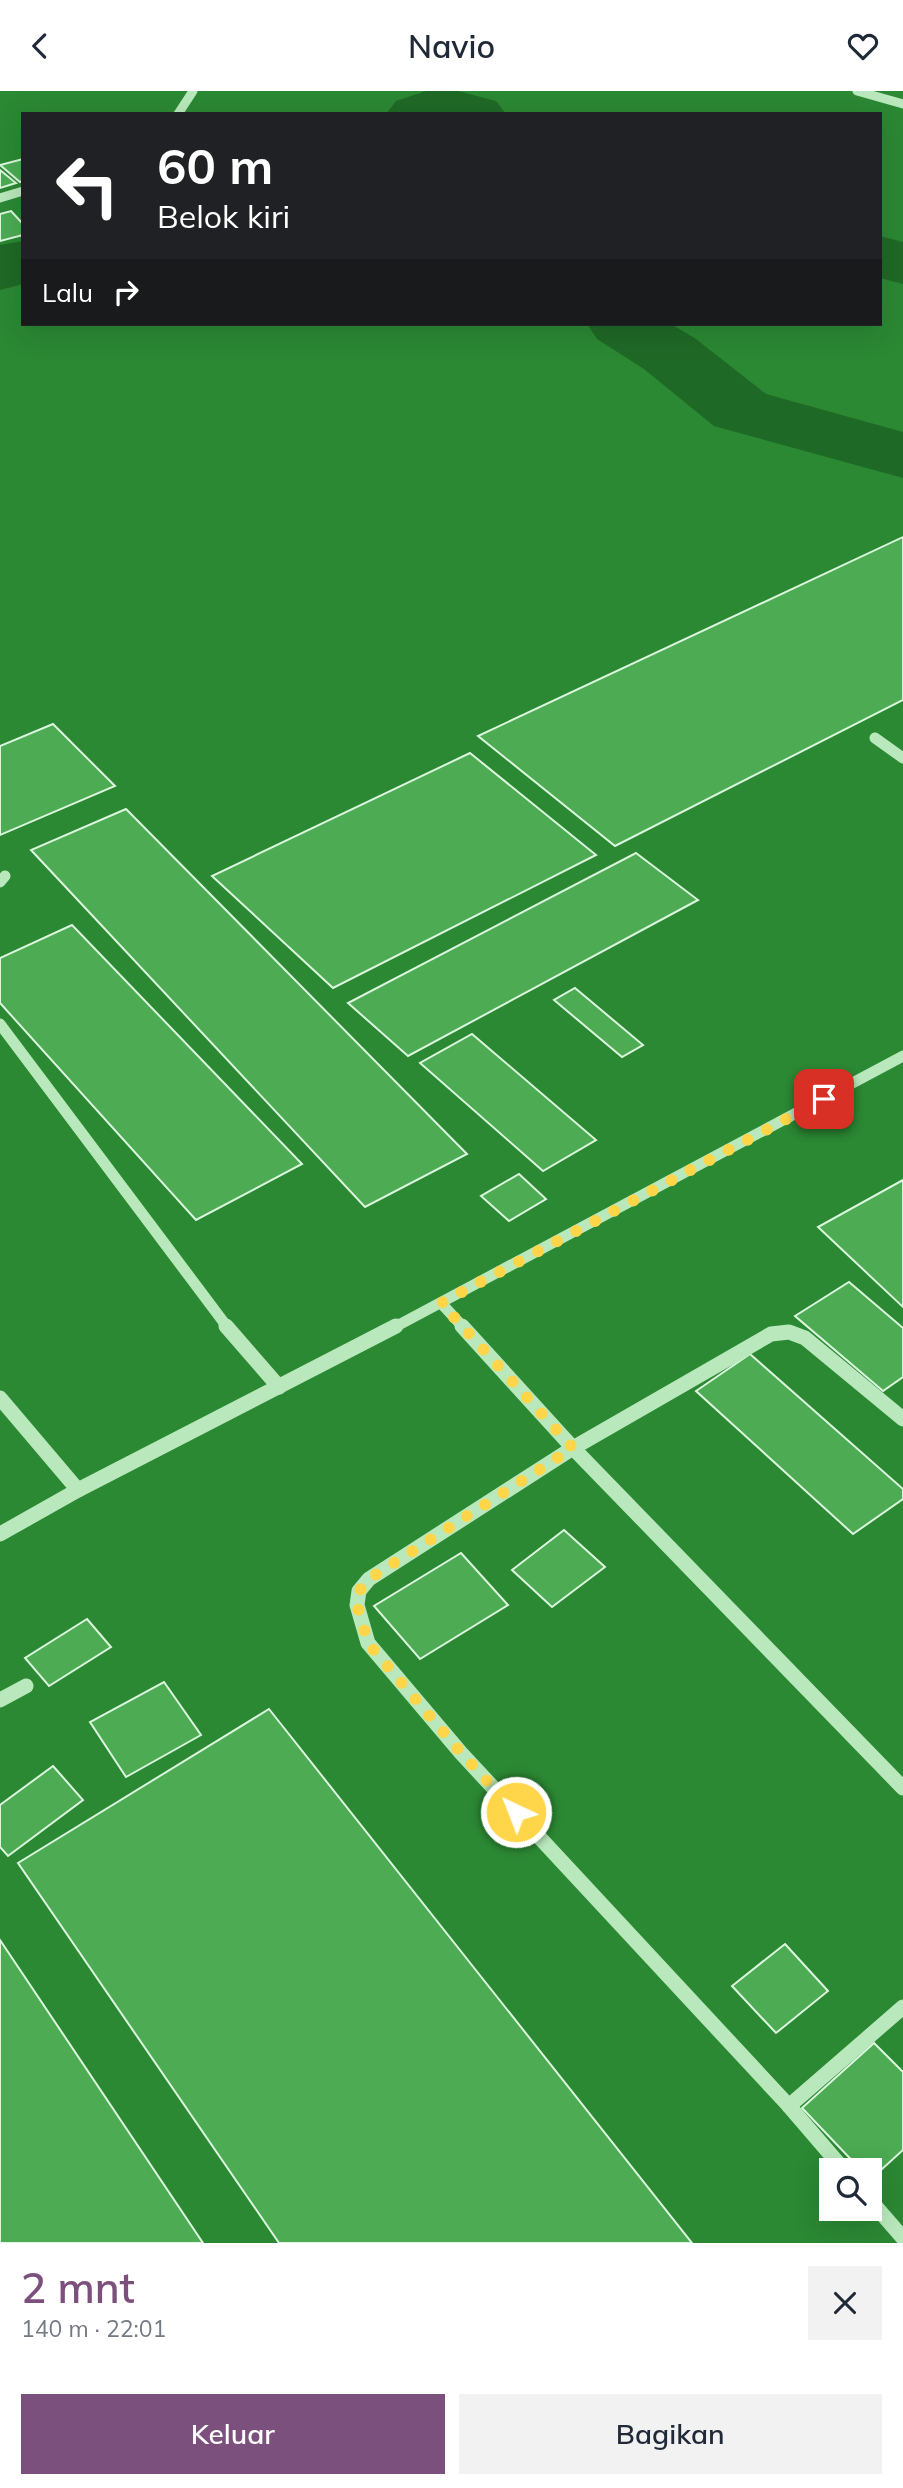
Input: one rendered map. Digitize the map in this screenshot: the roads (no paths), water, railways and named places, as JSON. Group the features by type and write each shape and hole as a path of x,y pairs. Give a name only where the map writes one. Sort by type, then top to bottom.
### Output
{"street":[{"path":"179,112 193,91"},
{"path":"857,91 903,104"},
{"path":"0,198 21,192"},
{"path":"876,738 903,758"},
{"path":"0,1024 230,1331 279,1387"},
{"path":"0,1534 78,1490 441,1303 903,1056"},
{"path":"441,1303 573,1448 903,1788"},
{"path":"834,2158 789,2106 461,1753 368,1643 360,1623 357,1605 359,1591 369,1579 573,1448 771,1334 789,1332 805,1338 903,1419"},
{"path":"0,1398 78,1490"},
{"path":"0,1700 26,1685"},
{"path":"789,2106 903,2007"},
{"path":"882,2214 903,2238"}],"waterway":[{"path":"424,112 442,106 466,112"},
{"path":"882,258 903,263"},
{"path":"0,269 8,264 21,262"},
{"path":"625,326 670,354 740,410 903,455"}]}
